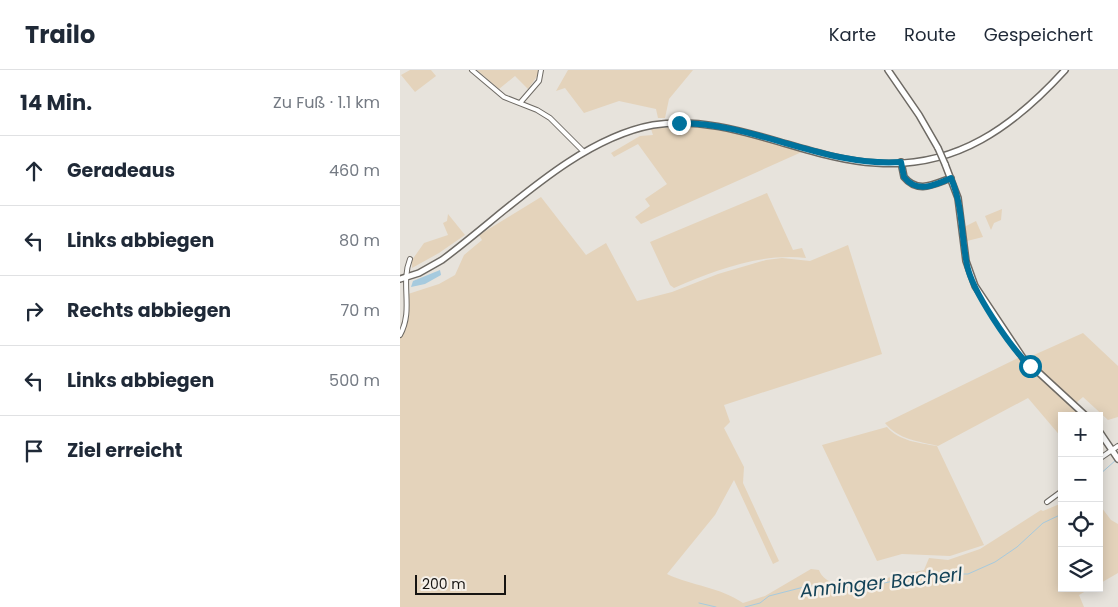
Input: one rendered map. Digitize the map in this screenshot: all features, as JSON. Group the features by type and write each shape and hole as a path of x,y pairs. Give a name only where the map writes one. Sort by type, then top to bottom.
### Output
{"main road":[{"path":"888,70 913,106 938,148 951,178 960,206 967,268 975,286 1022,358 1082,412"},
{"path":"402,278 442,260 584,152 630,131 653,125 692,123 741,131 843,158 877,163 901,162 950,154 989,136 1020,116 1065,70"},
{"path":"901,162 904,177 918,187 928,187 951,178"},
{"path":"1103,436 1118,459"}],"street":[{"path":"472,70 504,97 537,110 550,118 584,152"},
{"path":"520,104 539,81 541,70"},
{"path":"400,335 408,314 402,278 410,259"},
{"path":"1102,457 1118,446"},
{"path":"1047,502 1058,494"}],"shaded area":[{"path":"410,70 431,70 436,76 415,92 401,75"},
{"path":"477,70 541,71 528,89 515,76 499,89"},
{"path":"568,70 693,70 669,99 665,118 658,118 656,109 619,101 584,113 565,88 556,91"},
{"path":"684,126 740,133 745,137 751,136 804,151 641,224 635,217 650,206 645,199 667,184 638,144 614,157 611,153 640,136 653,135 651,129"},
{"path":"767,193 793,250 802,248 806,258 772,258 738,264 674,288 670,285 650,242"},
{"path":"541,197 586,255 606,243 637,301 672,292 718,274 766,260 782,258 810,261 848,245 882,354 724,405 730,422 724,428 744,467 743,483 779,561 773,564 734,480 715,515 667,574 725,593 743,603 765,596 811,569 819,570 826,579 837,584 858,583 924,570 929,558 948,560 980,549 1041,510 1043,511 1058,505 1058,592 1084,592 1079,595 1084,607 400,607 400,336 407,322 408,294 439,284 455,275 464,255 482,240 479,235"},
{"path":"1002,209 1001,220 994,223 991,230 985,216"},
{"path":"448,214 465,235 439,253 412,268 412,260 424,243 448,235 443,223 447,221"},
{"path":"976,221 983,237 967,241 964,227"},
{"path":"1083,333 1118,366 1118,417 1108,420 1103,415 1103,412 1099,412 1083,397 1076,403 1025,359"},
{"path":"1020,357 1079,410 1077,412 1058,412 1058,433 1028,398 938,446 916,441 896,433 885,423"},
{"path":"887,427 903,438 937,446 984,545 950,556 902,554 877,561 822,445"},
{"path":"1103,509 1111,520 1118,524 1118,573 1103,582"}],"water":[{"path":"440,270 441,275 425,284 411,287 413,281"}],"waterway":[{"name":"Anninger Bacherl","path":"1103,471 1116,460"},
{"name":"Anninger Bacherl","path":"745,607 760,603 769,596 804,587 819,585 838,588 863,587 930,574 968,574 995,562 1017,547 1043,523 1058,516"},
{"name":"Anninger Bacherl","path":"699,603 716,607"}],"route":[{"path":"679,123 724,127 862,162 901,162 904,177 908,182 918,187 928,187 951,178 958,198 967,264 973,282 1012,344 1030,366"}]}
